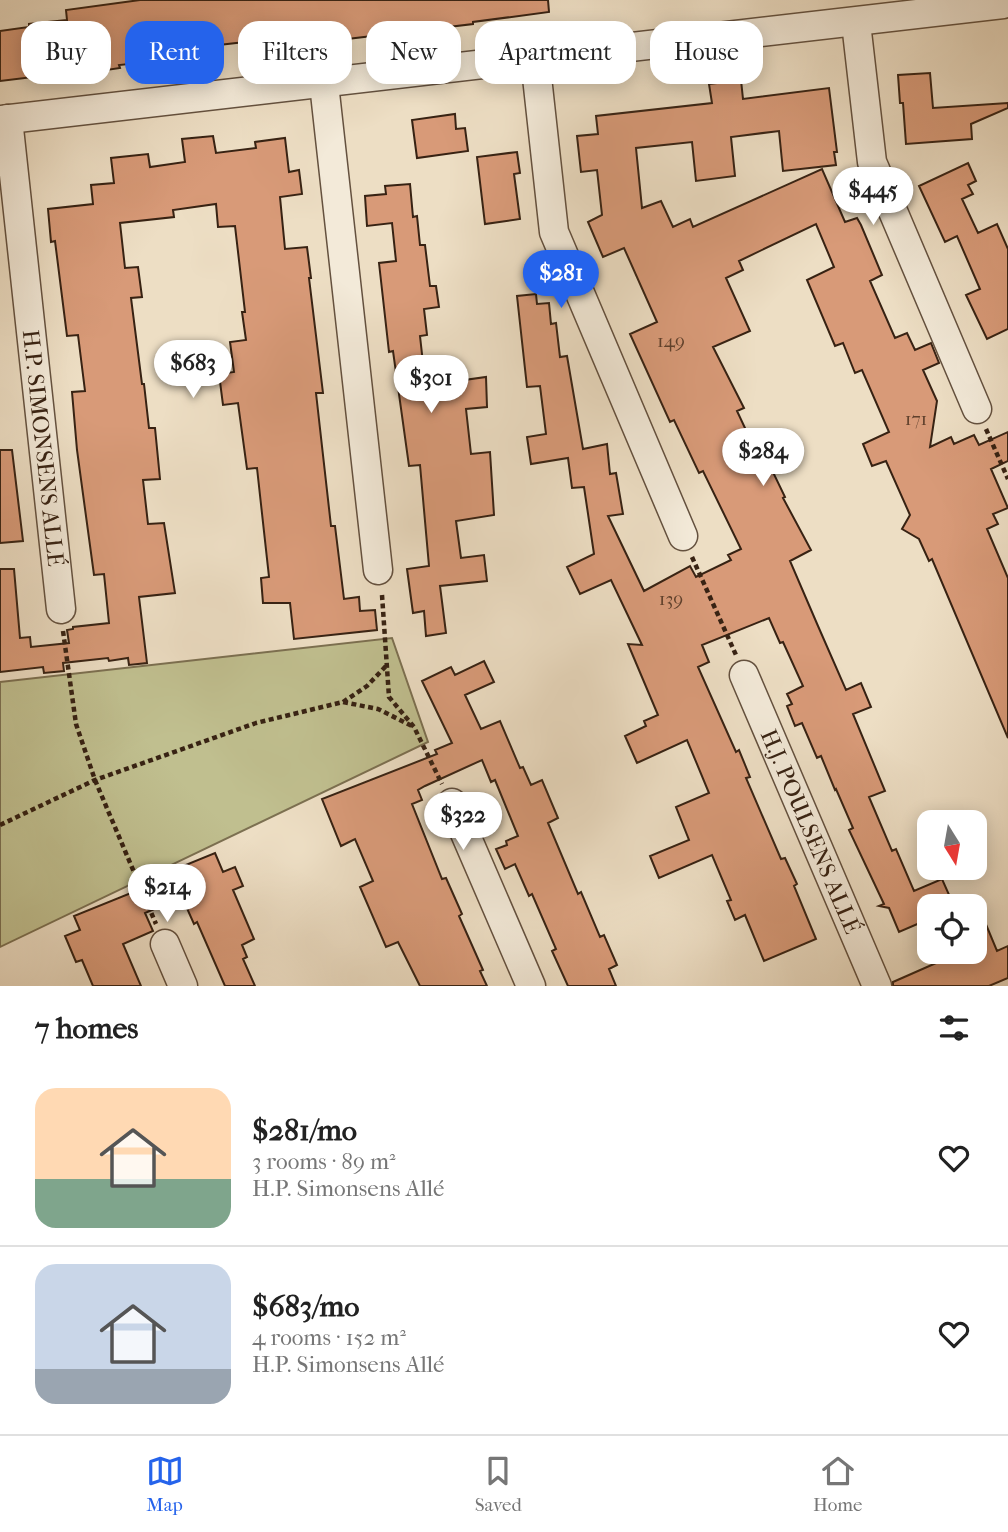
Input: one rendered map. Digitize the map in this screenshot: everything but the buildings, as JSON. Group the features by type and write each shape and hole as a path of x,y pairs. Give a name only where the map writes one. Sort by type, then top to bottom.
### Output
{"street":[{"name":"H.P. SIMONSENS ALLÉ","path":"636,48 1004,7"},
{"path":"856,23 872,162 977,409"},
{"name":"H.P. SIMONSENS ALLÉ","path":"352,81 475,66"},
{"name":"H.P. SIMONSENS ALLÉ","path":"61,609 4,120 324,84"},
{"path":"324,84 378,570"},
{"path":"538,84 554,232 683,536"},
{"name":"H.J. POULSENS ALLÉ","path":"744,675 877,986"},
{"path":"452,803 531,986"},
{"path":"165,944 183,986"}],"path":[{"path":"977,409 1008,479"},
{"path":"683,536 744,675"},
{"path":"378,570 389,697 414,727 452,803"},
{"path":"61,609 75,723 95,780 165,944"},
{"path":"0,825 95,780 256,723 343,702 367,686 386,665"},
{"path":"343,702 378,709 414,727"}],"shaded area":[{"path":"392,638 428,742 0,947 0,682"}]}
